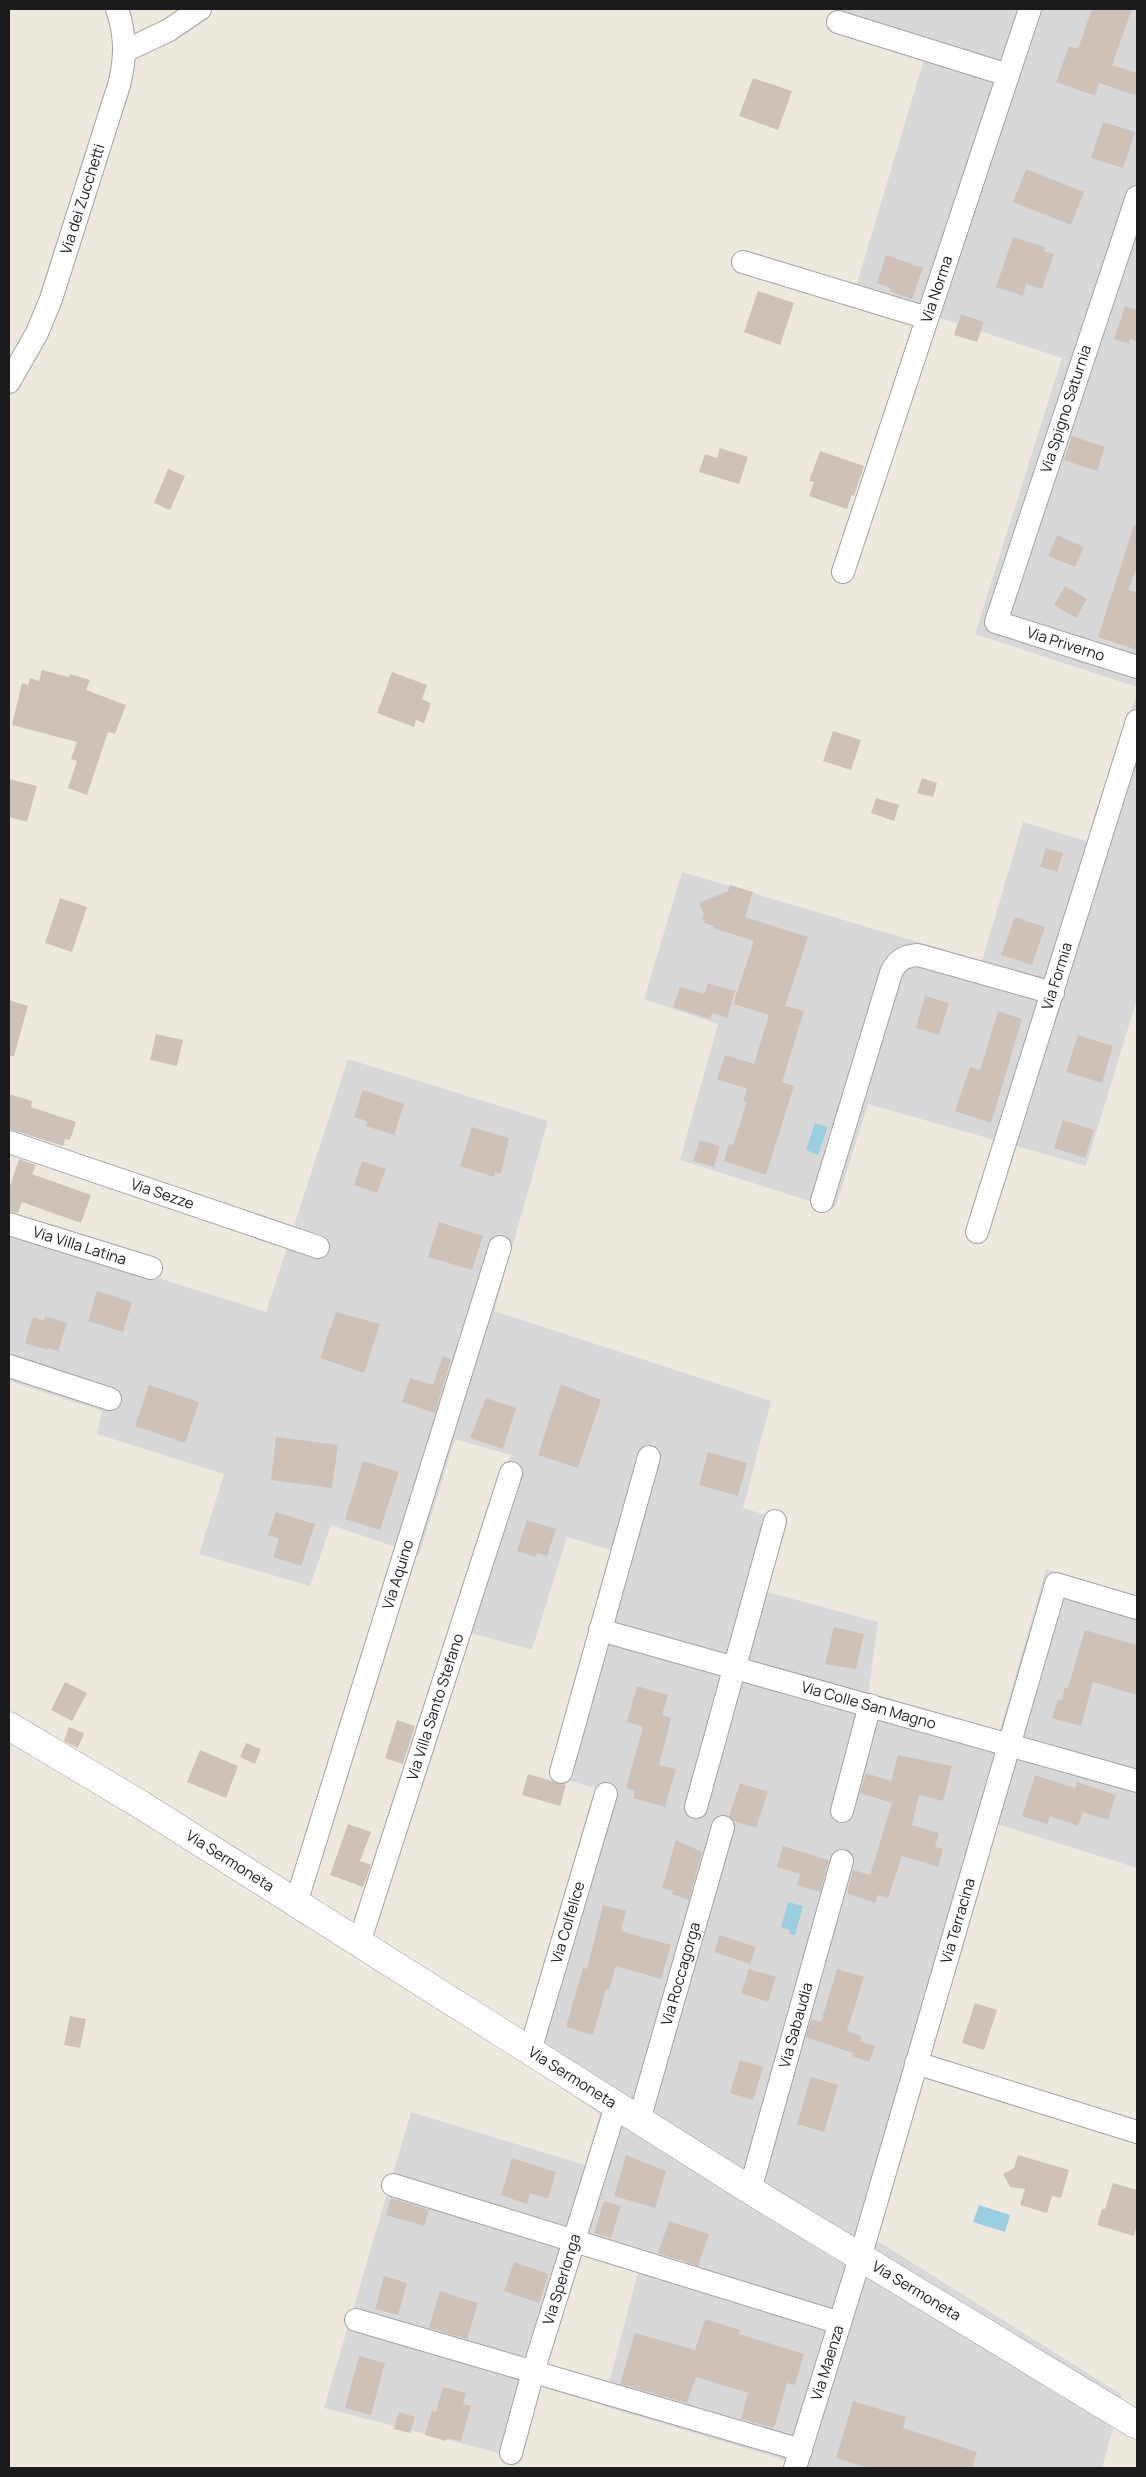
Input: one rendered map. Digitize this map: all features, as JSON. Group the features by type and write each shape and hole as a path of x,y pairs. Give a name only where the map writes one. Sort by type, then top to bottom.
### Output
{"street":[{"name":"Via dei Zucchetti","path":"9,382 37,333 51,300 119,85 125,51 123,28 117,9"},
{"path":"125,51 169,30 200,9"},
{"name":"Via Norma","path":"843,572 1030,9"},
{"path":"838,22 1008,75"},
{"name":"Via Spigno Saturnia","path":"996,622 1137,197"},
{"path":"743,262 927,318"},
{"name":"Via Priverno","path":"996,622 1137,668"},
{"name":"Via Formia","path":"978,1232 1137,721"},
{"path":"822,1200 891,973 897,962 903,958 918,956 1053,993"},
{"name":"Via Sezze","path":"9,1142 318,1247"},
{"name":"Via Villa Latina","path":"9,1224 151,1268"},
{"name":"Via Aquino","path":"296,1903 500,1247"},
{"path":"9,1366 110,1399"},
{"path":"560,1772 649,1457"},
{"name":"Via Villa Santo Stefano","path":"359,1943 511,1473"},
{"path":"696,1808 775,1522"},
{"name":"Via Terracina","path":"860,2258 1056,1584 1137,1608"},
{"name":"Via Colle San Magno","path":"600,1630 1137,1781"},
{"path":"842,1811 870,1705"},
{"name":"Via Sermoneta","path":"9,1726 109,1785 750,2190 1137,2426"},
{"name":"Via Colfelice","path":"530,2051 606,1794"},
{"name":"Via Roccagorga","path":"639,2120 723,1827"},
{"name":"Via Sabaudia","path":"750,2190 842,1861"},
{"path":"916,2063 1137,2132"},
{"name":"Via Sperlonga","path":"511,2453 533,2372 616,2106"},
{"path":"393,2185 840,2323"},
{"name":"Via Maenza","path":"798,2459 860,2258"},
{"path":"356,2320 533,2372 798,2459"}],"shaded area":[{"path":"836,9 1137,9 1137,687 975,634 1062,358 855,290 925,56 831,27"},
{"path":"1137,693 1137,999 1086,1166 868,1104 835,1209 680,1160 718,1024 644,999 682,872 982,961 1023,822 1089,842"},
{"path":"348,1059 548,1121 494,1311 771,1401 743,1508 785,1521 767,1592 878,1622 868,1696 999,1733 1046,1569 1137,1596 1137,1868 991,1822 873,2238 1122,2395 1102,2468 787,2468 788,2461 603,2406 638,2272 580,2254 519,2458 324,2408 411,2112 585,2165 600,2114 517,2058 598,1789 553,1776 618,1552 567,1537 532,1650 457,1629 511,1455 455,1439 419,1555 331,1525 310,1586 199,1554 224,1474 97,1434 102,1411 9,1381 9,1231 266,1312"}],"water":[{"path":"815,1123 828,1127 818,1155 806,1150"},
{"path":"788,1902 803,1906 795,1935 789,1934 790,1930 781,1927"},
{"path":"979,2205 1010,2215 1005,2232 973,2222"}],"building":[{"path":"1092,9 1132,9 1112,65 1137,73 1137,96 1099,83 1095,96 1056,82 1069,46 1078,49"},
{"path":"753,78 792,91 778,130 739,116"},
{"path":"1103,122 1135,132 1123,168 1091,158"},
{"path":"1026,169 1084,192 1071,225 1013,202"},
{"path":"1013,237 1045,247 1044,251 1054,254 1042,289 1026,284 1023,296 996,287"},
{"path":"886,255 923,268 912,299 889,291 890,288 877,283"},
{"path":"758,291 794,303 780,345 744,332"},
{"path":"1125,306 1137,310 1137,342 1130,339 1129,344 1114,339"},
{"path":"961,314 984,322 977,342 954,335"},
{"path":"1072,436 1105,447 1097,471 1064,460"},
{"path":"720,448 748,457 739,484 699,472 705,454 717,458"},
{"path":"820,451 864,466 854,496 852,495 847,509 809,496 814,482 809,481"},
{"path":"168,469 185,476 170,510 154,503"},
{"path":"1134,525 1137,525 1137,567 1128,590 1137,592 1137,650 1098,637"},
{"path":"1057,535 1084,547 1075,567 1048,556"},
{"path":"1065,586 1087,599 1076,618 1054,605"},
{"path":"42,670 69,677 70,674 90,680 86,690 126,705 115,734 108,732 87,795 68,788 77,761 71,759 77,742 12,725 22,683 28,685 30,678 39,681"},
{"path":"392,672 427,685 422,699 431,703 424,723 416,720 414,727 377,713"},
{"path":"833,731 861,740 851,770 823,761"},
{"path":"922,778 937,783 933,797 917,793"},
{"path":"9,779 37,786 27,822 9,817"},
{"path":"876,798 899,805 894,821 871,813"},
{"path":"1046,848 1063,853 1057,872 1040,867"},
{"path":"730,885 753,892 745,917 808,937 785,1006 804,1011 782,1082 794,1086 766,1175 724,1161 729,1144 733,1145 747,1102 743,1101 747,1089 717,1079 725,1055 754,1064 769,1015 733,1004 754,941 713,928 714,926 704,923 705,920 702,919 704,914 699,903 728,891"},
{"path":"60,898 87,907 72,952 45,943"},
{"path":"1015,917 1045,927 1032,965 1001,955"},
{"path":"708,983 735,991 727,1018 712,1013 710,1019 673,1007 680,987 704,994"},
{"path":"925,996 949,1003 939,1035 916,1028"},
{"path":"9,1000 28,1006 14,1056 9,1056"},
{"path":"998,1011 1022,1019 991,1123 955,1111 970,1067 980,1070"},
{"path":"156,1034 183,1040 177,1066 150,1060"},
{"path":"1078,1035 1113,1046 1102,1083 1066,1072"},
{"path":"363,1090 404,1104 394,1135 366,1126 367,1121 354,1117"},
{"path":"9,1094 32,1101 31,1107 76,1122 70,1140 65,1139 63,1146 9,1129"},
{"path":"1063,1120 1094,1130 1085,1158 1054,1148"},
{"path":"472,1127 509,1138 501,1174 495,1172 494,1177 460,1166"},
{"path":"700,1140 720,1146 714,1167 693,1161"},
{"path":"19,1159 36,1165 32,1174 91,1195 81,1223 22,1202 18,1213 9,1211 9,1189"},
{"path":"362,1161 386,1169 377,1193 354,1185"},
{"path":"439,1222 483,1236 472,1270 428,1257"},
{"path":"97,1291 132,1302 123,1332 88,1321"},
{"path":"336,1312 380,1324 364,1373 320,1358"},
{"path":"45,1316 67,1323 58,1351 48,1348 47,1350 25,1343 33,1317 44,1321"},
{"path":"443,1356 451,1359 435,1413 402,1402 410,1378 433,1385"},
{"path":"561,1384 601,1400 578,1468 538,1455"},
{"path":"149,1385 199,1402 185,1443 135,1426"},
{"path":"486,1398 516,1408 503,1449 470,1438"},
{"path":"276,1437 338,1445 332,1488 271,1480"},
{"path":"708,1452 747,1463 738,1496 699,1485"},
{"path":"363,1461 399,1472 380,1530 345,1519"},
{"path":"276,1512 315,1524 301,1566 273,1557 279,1539 268,1535"},
{"path":"527,1520 556,1529 547,1556 537,1553 536,1557 517,1551"},
{"path":"834,1627 864,1634 856,1669 825,1664"},
{"path":"1085,1630 1137,1645 1137,1695 1093,1682 1081,1726 1052,1718 1058,1699 1062,1700 1065,1687 1068,1688"},
{"path":"65,1682 87,1693 72,1721 51,1710"},
{"path":"637,1686 668,1695 662,1715 671,1718 659,1765 676,1769 665,1807 633,1798 635,1791 626,1788 643,1727 627,1722"},
{"path":"397,1720 415,1726 403,1764 385,1758"},
{"path":"69,1727 84,1733 78,1748 64,1741"},
{"path":"246,1743 261,1749 255,1764 240,1757"},
{"path":"200,1750 238,1766 226,1798 187,1782"},
{"path":"898,1755 952,1766 943,1801 919,1795 912,1825 939,1833 935,1847 943,1849 938,1867 902,1856 888,1898 878,1895 875,1903 847,1893 853,1870 870,1875 892,1803 860,1793 866,1773 891,1781"},
{"path":"528,1774 566,1785 560,1806 522,1795"},
{"path":"1035,1775 1075,1788 1077,1782 1116,1795 1108,1820 1083,1812 1078,1826 1050,1816 1047,1824 1022,1816"},
{"path":"740,1783 768,1792 756,1828 734,1821 729,1816"},
{"path":"348,1824 371,1832 360,1861 371,1865 363,1887 330,1875"},
{"path":"676,1840 702,1852 689,1900 672,1894 673,1891 662,1888"},
{"path":"783,1846 829,1860 820,1892 797,1885 800,1874 777,1867"},
{"path":"603,1905 626,1911 621,1931 671,1945 661,1979 616,1966 609,1990 606,1989 593,2035 566,2027 583,1968 587,1969"},
{"path":"720,1935 756,1947 750,1964 714,1952"},
{"path":"749,1969 776,1977 768,2002 741,1993"},
{"path":"837,1969 864,1977 847,2031 862,2036 860,2041 875,2046 869,2062 852,2056 853,2053 806,2037 811,2019 821,2022"},
{"path":"975,2003 997,2010 984,2050 962,2043"},
{"path":"70,2016 86,2019 80,2048 64,2045"},
{"path":"740,2060 763,2067 753,2100 730,2093"},
{"path":"811,2077 838,2085 824,2132 797,2124"},
{"path":"626,2155 666,2171 655,2208 614,2196"},
{"path":"1018,2155 1069,2170 1061,2198 1052,2196 1047,2213 1020,2205 1025,2189 1010,2187 1003,2174 1014,2168"},
{"path":"512,2158 556,2172 548,2199 530,2193 527,2204 501,2195"},
{"path":"1113,2183 1137,2190 1137,2224 1134,2236 1097,2225 1102,2209 1105,2209"},
{"path":"391,2198 429,2210 424,2226 386,2215"},
{"path":"604,2201 621,2206 611,2238 594,2233"},
{"path":"669,2221 709,2234 698,2266 658,2253"},
{"path":"514,2262 549,2274 539,2303 504,2291"},
{"path":"384,2276 407,2283 398,2315 375,2309"},
{"path":"440,2291 478,2303 467,2339 429,2328"},
{"path":"705,2319 740,2330 739,2334 804,2354 795,2385 787,2383 774,2428 741,2419 748,2393 696,2377 687,2403 620,2384 635,2333 695,2350"},
{"path":"359,2356 385,2363 371,2415 345,2408"},
{"path":"443,2387 466,2393 463,2404 471,2406 461,2441 447,2438 446,2441 425,2435 432,2411 436,2412"},
{"path":"853,2401 906,2417 903,2428 977,2452 972,2468 869,2468 836,2458"},
{"path":"399,2412 415,2417 410,2433 394,2429"}]}
